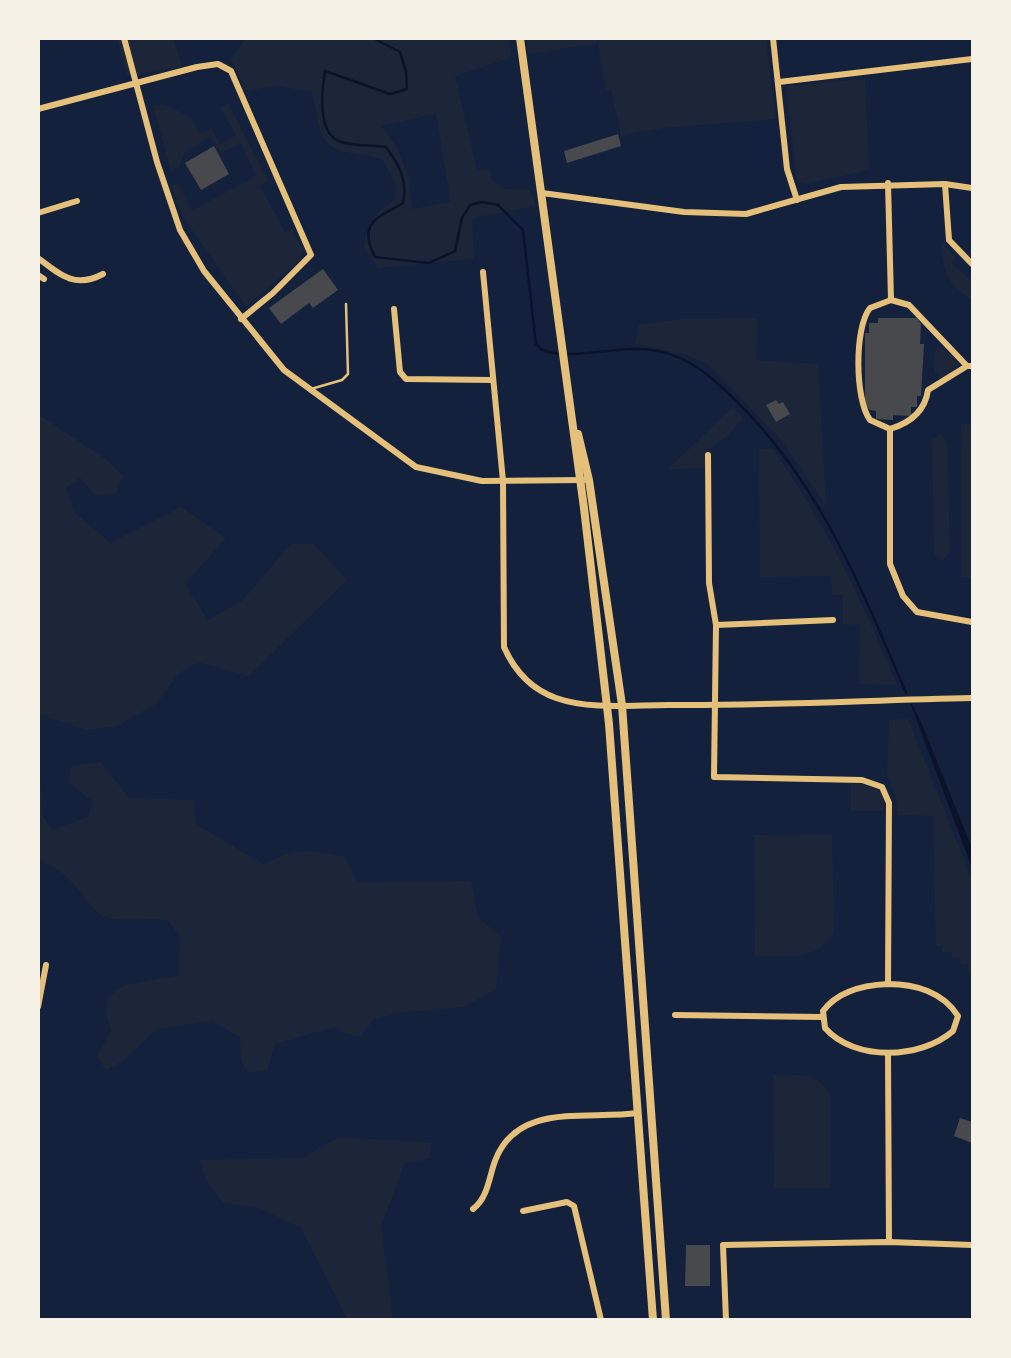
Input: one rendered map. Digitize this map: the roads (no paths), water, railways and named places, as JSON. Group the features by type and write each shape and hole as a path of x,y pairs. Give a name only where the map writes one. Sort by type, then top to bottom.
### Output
{"main road":[{"path":"520,38 569,394 607,704 653,1320"},
{"path":"569,394 589,480 622,705 666,1320"}],"street":[{"path":"124,38 157,162 180,230 204,271 284,370 416,467 460,479 589,480"},
{"path":"773,38 787,169 797,200"},
{"path":"779,82 972,59"},
{"path":"38,109 218,64 231,71 311,255 274,293 241,319"},
{"path":"542,193 675,211 725,214 758,211 841,187 888,183 945,184 972,188"},
{"path":"888,183 891,300"},
{"path":"945,184 949,240 972,264"},
{"path":"38,213 76,201"},
{"path":"38,258 66,279 86,282 103,274"},
{"path":"483,272 503,481 504,647 508,657 525,679 555,697 622,705 972,698"},
{"path":"891,300 917,311 928,327 970,366 928,390 918,413 902,426 890,429 875,424 863,411 859,345 867,312 874,305 891,300"},
{"path":"394,309 400,372 406,379 492,380"},
{"path":"890,429 890,564 896,583 917,612 972,622"},
{"path":"708,455 709,583 716,625 714,777 862,780 882,787 889,803 888,984"},
{"path":"716,625 832,620"},
{"path":"38,1007 46,965"},
{"path":"888,984 910,985 932,993 952,1007 958,1021 953,1031 939,1041 910,1051 888,1053 861,1047 836,1037 825,1028 822,1017 828,1005 845,994 868,986 888,984"},
{"path":"674,1015 822,1017"},
{"path":"888,1053 889,1242"},
{"path":"473,1209 483,1202 497,1155 505,1139 514,1130 535,1120 638,1113"},
{"path":"523,1211 567,1202 574,1206 601,1320"},
{"path":"726,1320 723,1245 889,1242 972,1245"}],"lane":[{"path":"308,390 342,380 348,374 346,304"}],"waterway":[{"path":"373,38 400,52 406,71 407,89 390,94 325,71 322,100 324,121 333,137 346,143 386,147 401,173 403,203 378,217 369,228 368,236 375,257 429,263 455,251 462,218 470,205 482,202 498,205 523,230 536,344 542,350 569,354 629,349 658,351 680,358 708,375 763,430 790,463 813,499 854,574 906,693"}]}
